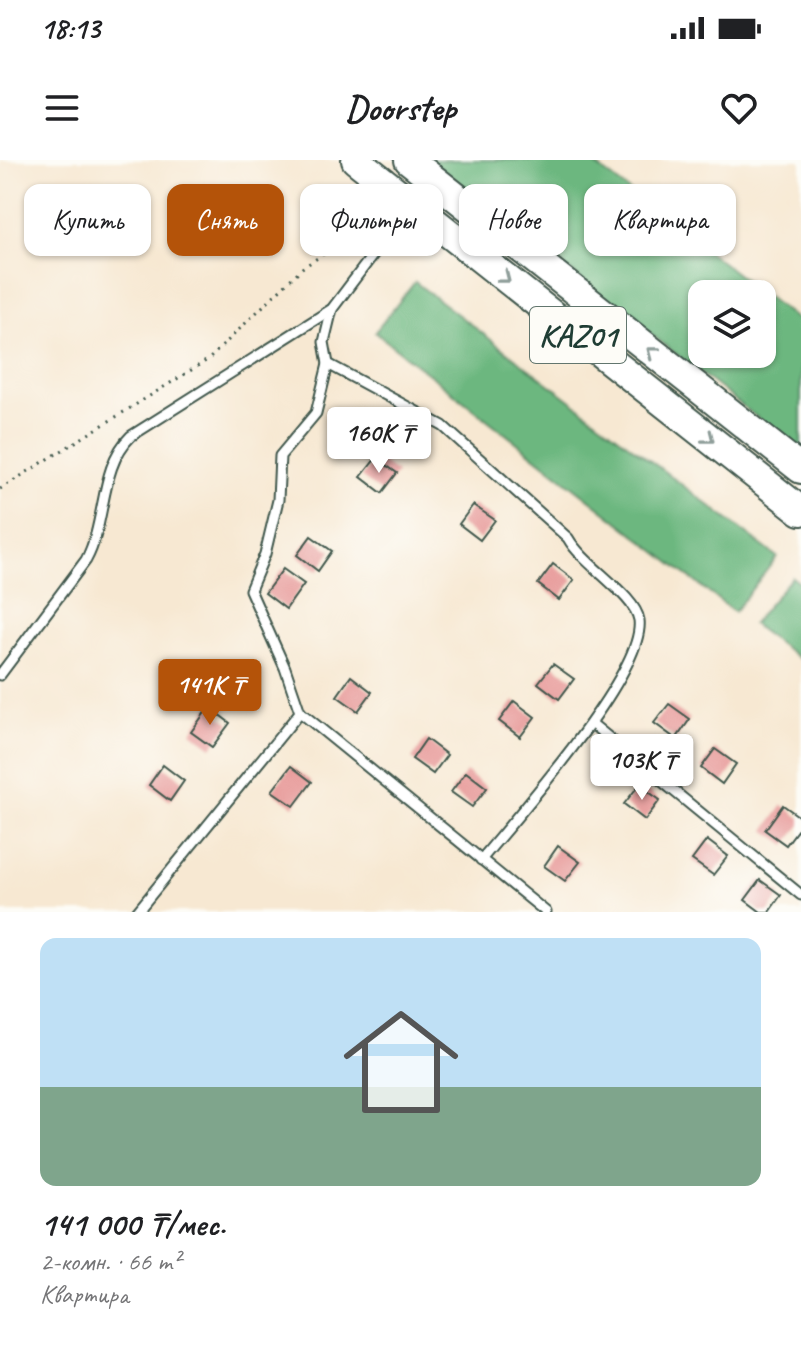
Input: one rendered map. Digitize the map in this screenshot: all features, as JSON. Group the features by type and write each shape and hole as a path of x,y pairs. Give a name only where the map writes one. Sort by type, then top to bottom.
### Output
{"highway":[{"name":"KАZ01","path":"356,160 386,184"},
{"name":"KАZ01","path":"409,160 801,469"},
{"name":"KАZ01","path":"443,229 801,511"}],"lane":[{"path":"367,256 332,309 324,342 328,364 316,413 280,456 278,500 265,554 250,590 285,668 300,712 546,912"},
{"path":"0,675 86,560 97,539 118,449 131,436 332,309"},
{"path":"328,364 443,426 568,538 578,556 628,600 639,620 635,645 592,724 481,860"},
{"path":"137,912 300,712"},
{"path":"592,724 801,895"}],"path":[{"path":"0,489 209,359 302,268 321,256"}],"green space":[{"path":"429,160 589,160 620,184 584,184 584,256 714,256 745,280 688,280 688,363 551,256 568,256 568,184 460,184"},
{"path":"415,282 777,557 734,612 375,332"},
{"path":"776,304 801,323 801,452 694,368 776,368"},
{"path":"792,577 801,584 801,660 752,624"}],"building":[{"path":"376,458 397,473 382,493 361,477"},
{"path":"473,505 495,520 480,540 459,524"},
{"path":"311,536 332,551 318,571 297,555"},
{"path":"553,564 574,580 559,600 538,584"},
{"path":"283,569 304,584 286,609 265,593"},
{"path":"553,664 574,679 559,699 538,683"},
{"path":"351,676 372,692 358,711 337,696"},
{"path":"514,701 535,717 520,737 499,721"},
{"path":"669,704 690,719 676,739 654,723"},
{"path":"209,707 230,723 212,747 191,732"},
{"path":"426,739 447,755 433,774 412,759"},
{"path":"715,749 736,764 722,784 701,768"},
{"path":"163,765 184,781 170,801 149,785"},
{"path":"291,766 312,782 294,806 272,791"},
{"path":"466,772 487,788 472,807 451,792"},
{"path":"639,785 660,800 645,820 624,804"},
{"path":"783,805 801,818 801,825 786,845 765,830"},
{"path":"707,840 728,856 713,875 692,860"},
{"path":"558,846 580,862 565,881 544,866"},
{"path":"760,880 781,895 769,912 761,912 745,900"}]}
